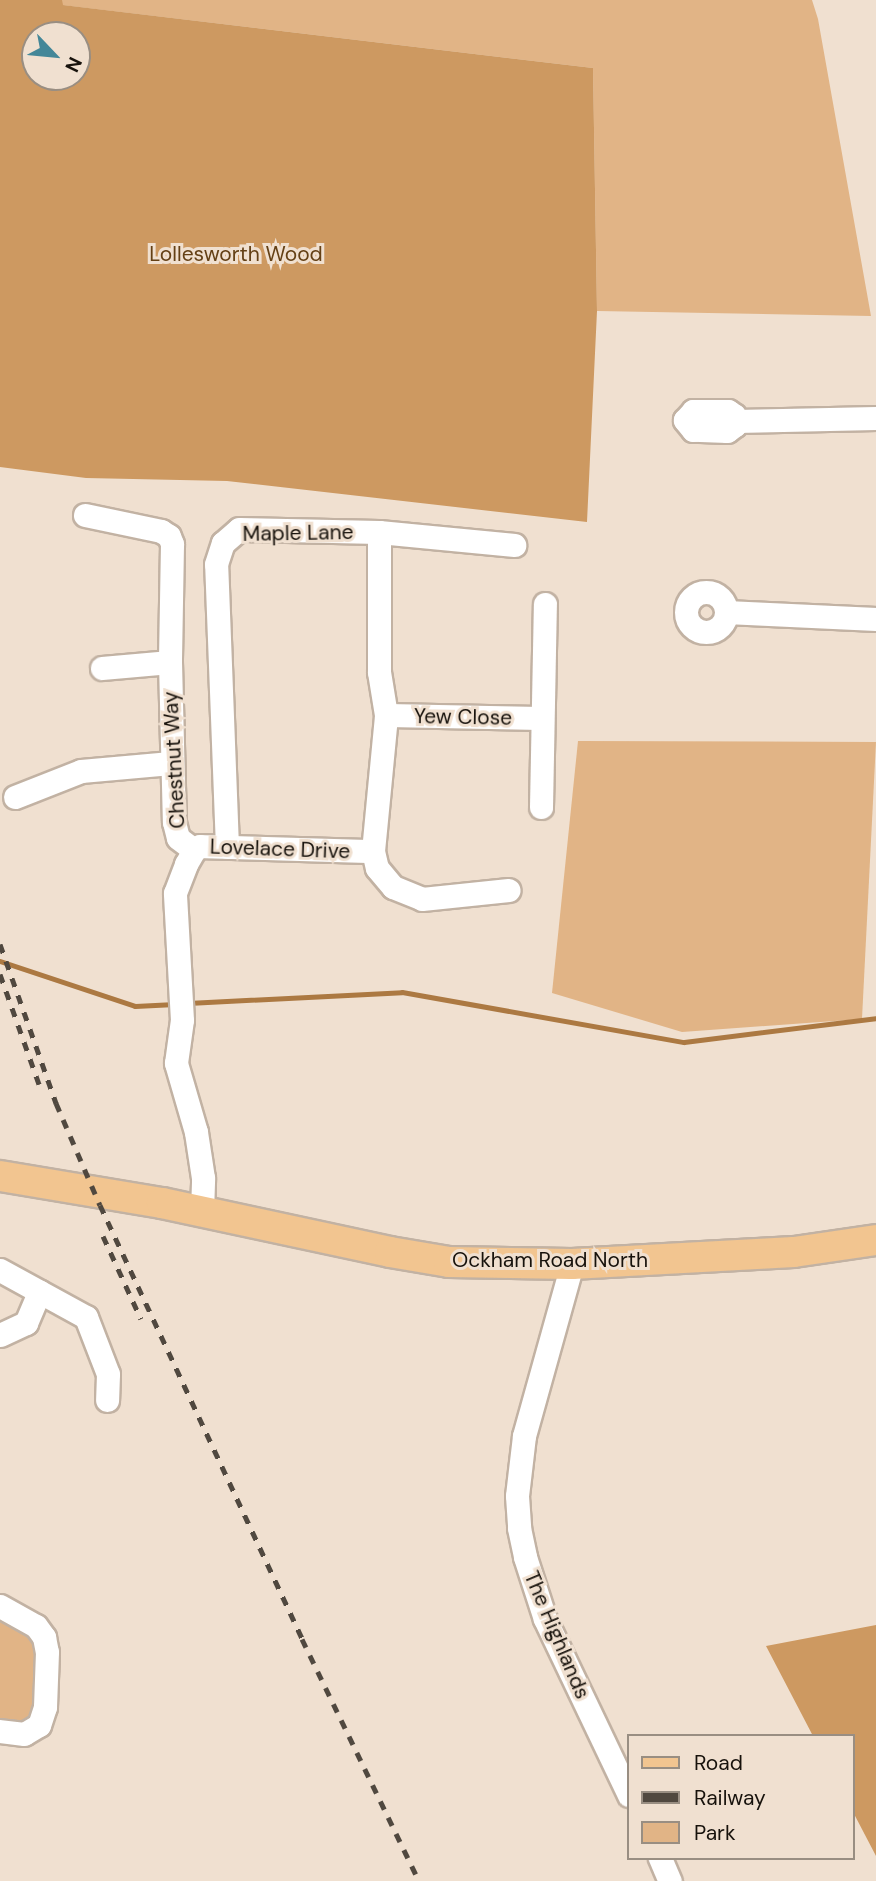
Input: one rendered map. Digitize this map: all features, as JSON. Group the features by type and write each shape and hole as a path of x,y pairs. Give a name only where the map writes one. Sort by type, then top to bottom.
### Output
{"main road":[{"name":"Ockham Road North","path":"0,1176 105,1192 449,1262 572,1264 794,1252 876,1240"}],"street":[{"path":"736,421 876,418"},
{"name":"Chestnut Way","path":"85,515 148,528 169,536 174,552 170,662 174,821 178,838 194,850"},
{"name":"Maple Lane","path":"227,847 216,564 223,543 239,529 379,532 514,545"},
{"name":"Lovelace Drive","path":"202,1211 203,1178 196,1132 176,1063 181,1004 175,893 194,850 200,846 373,851 386,715 379,671 379,532"},
{"name":"Yew Close","path":"541,807 545,604"},
{"path":"726,612 876,620"},
{"name":"Chestnut Way","path":"102,668 170,662"},
{"name":"Yew Close","path":"386,715 541,718"},
{"path":"15,797 80,771 171,763"},
{"path":"373,851 377,868 393,887 422,899 509,890"},
{"name":"The Highlands","path":"572,1264 524,1436 517,1496 519,1528 525,1557 545,1619 628,1793"},
{"path":"0,1270 86,1317 108,1374 107,1400"},
{"path":"0,1335 26,1323 39,1292"},
{"path":"0,1606 36,1626 44,1637 47,1652 45,1707 39,1725 24,1734 0,1731"},
{"path":"661,1860 670,1881"}],"green space":[{"name":"Lollesworth Wood","path":"0,0 62,0 63,5 593,68 597,311 587,522 227,481 86,478 0,467"},
{"path":"62,0 812,0 818,19 871,316 597,311 593,68 62,5"},
{"path":"578,741 876,742 862,1019 682,1032 552,993"},
{"path":"0,1610 37,1637 40,1712 26,1727 0,1723"},
{"path":"876,1625 876,1856 855,1816 855,1734 812,1734 766,1646"}],"waterway":[{"path":"0,961 135,1006 175,1004"},
{"path":"188,1003 402,992 684,1042 876,1018"}],"railway":[{"path":"0,944 56,1103 100,1205 302,1639 419,1881"},
{"path":"0,974 39,1084"},
{"path":"103,1236 141,1319"}]}
